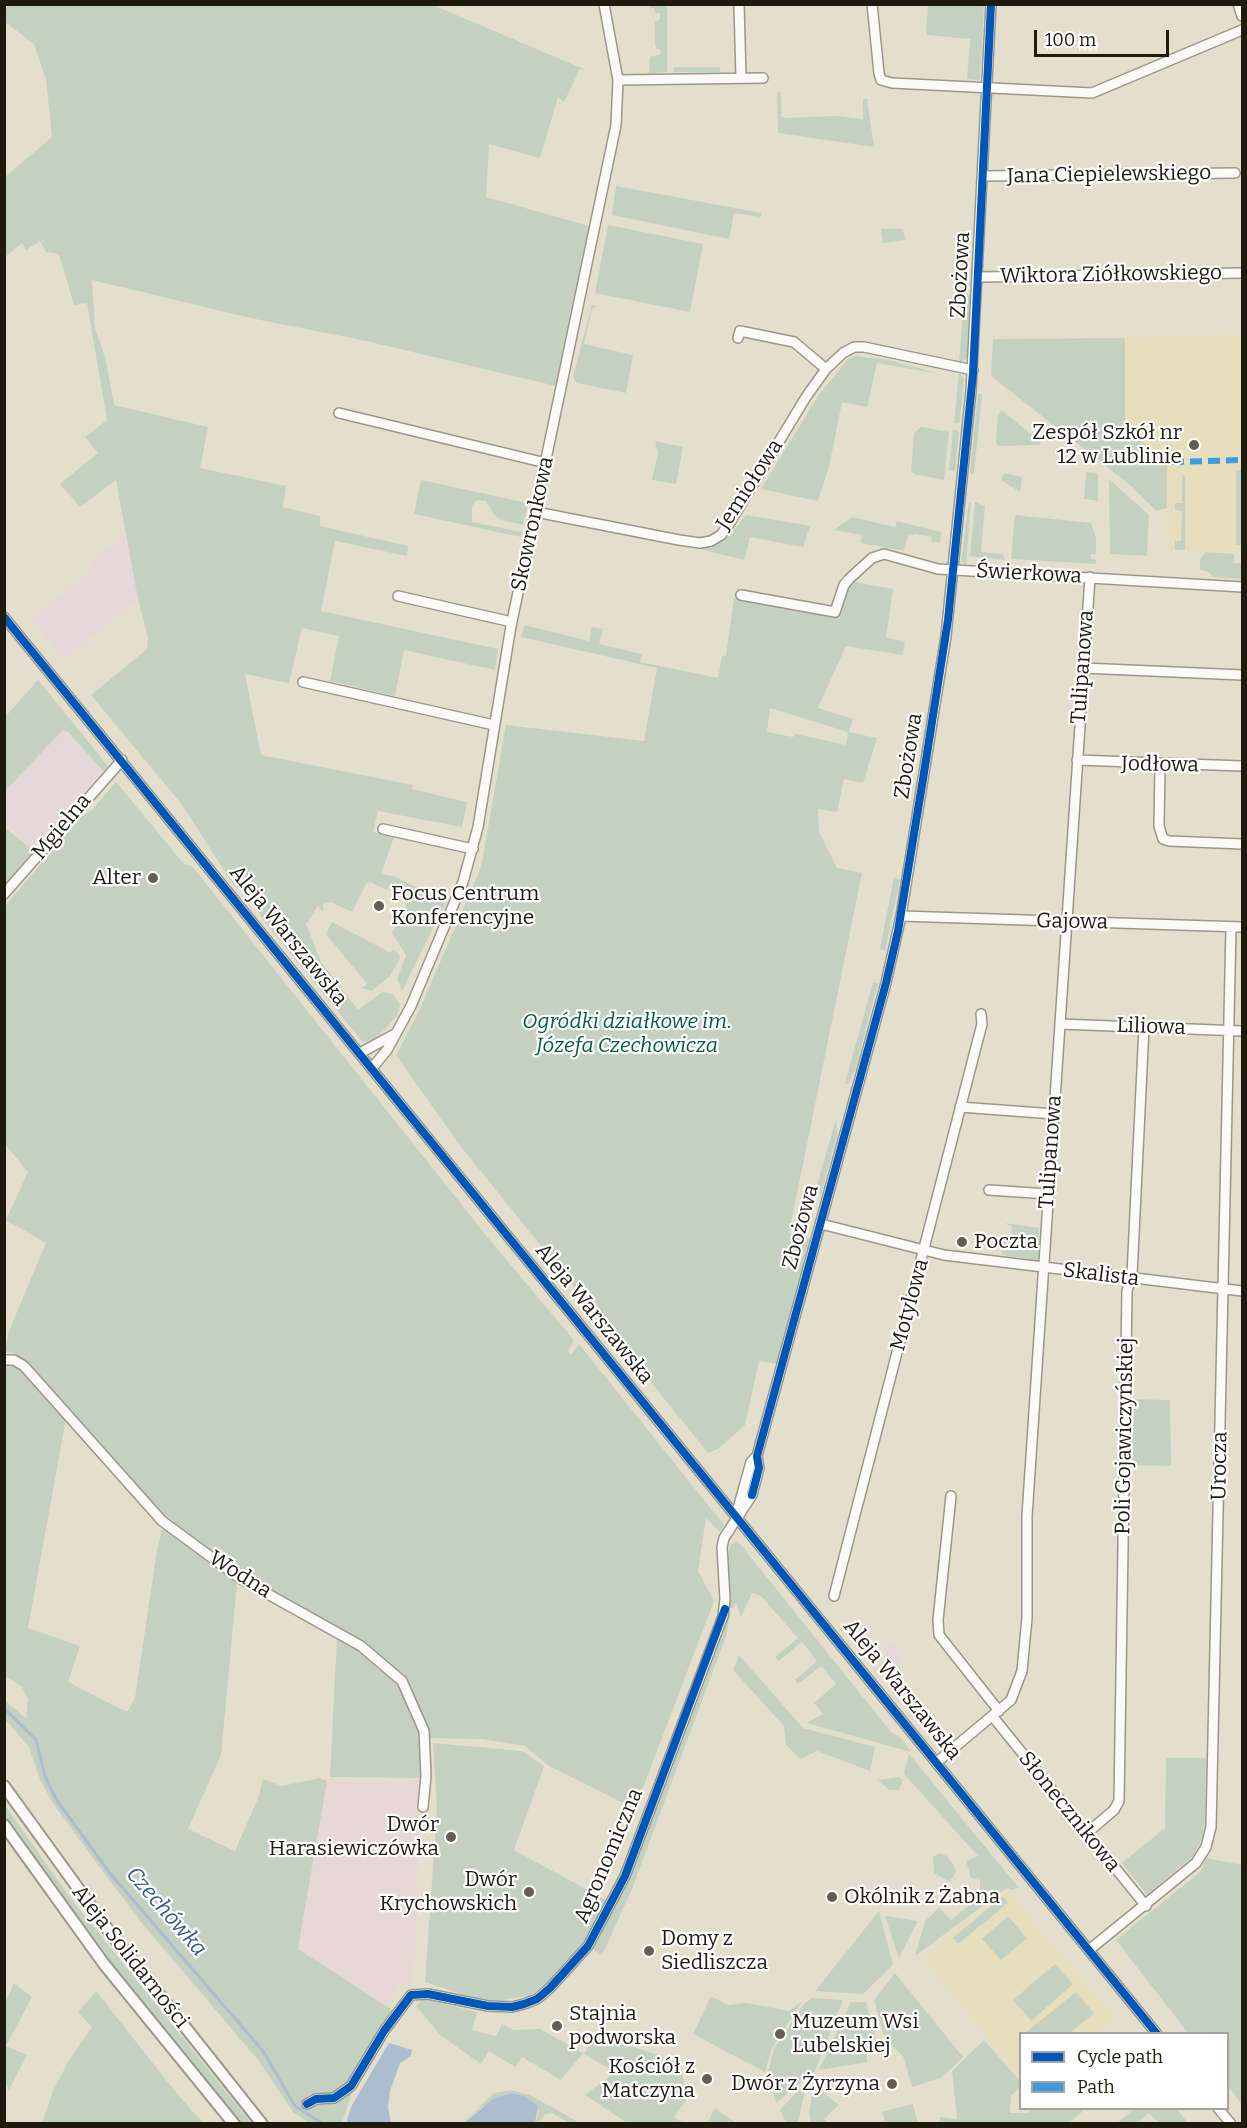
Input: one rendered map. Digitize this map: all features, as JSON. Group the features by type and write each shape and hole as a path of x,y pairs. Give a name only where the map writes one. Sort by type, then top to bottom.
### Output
{"main road":[{"name":"Aleja Solidarności","path":"4,1786 109,1931 262,2123"},
{"name":"Aleja Solidarności","path":"4,1825 104,1964 234,2124"}],"street":[{"name":"Skowronkowa","path":"372,1068 387,1050 411,1006 463,882 473,849 512,622 616,125 618,80 604,4"},
{"path":"739,4 741,78"},
{"path":"872,4 879,73 881,80 892,83 1092,93 1242,30"},
{"name":"Zbożowa","path":"736,1517 750,1462 757,1456 821,1224 886,983 901,916 946,636 973,370 992,4"},
{"path":"1238,4 1242,16"},
{"path":"618,80 763,78"},
{"name":"Jana Ciepielewskiego","path":"984,176 1235,173"},
{"name":"Wiktora Ziółkowskiego","path":"979,277 1242,273"},
{"path":"738,338 740,331 794,342 826,369"},
{"name":"Jemiołowa","path":"536,512 679,540 700,543 711,541 721,535 729,524 806,397 826,369 843,353 859,347 973,370"},
{"path":"339,412 546,463"},
{"name":"Świerkowa","path":"741,595 835,612 844,585 861,565 878,555 891,555 938,569 1242,587"},
{"name":"Tulipanowa","path":"938,1762 1011,1700 1020,1681 1025,1643 1027,1516 1090,577"},
{"path":"398,596 512,622"},
{"name":"Aleja Warszawska","path":"4,617 1155,2032"},
{"path":"1083,668 1242,675"},
{"path":"303,682 494,725"},
{"name":"Mgielna","path":"4,894 122,760"},
{"name":"Jodłowa","path":"1077,760 1160,765 1242,766"},
{"path":"1160,765 1159,826 1163,839 1196,843 1242,844"},
{"path":"383,829 473,849"},
{"name":"Gajowa","path":"901,916 1242,927"},
{"name":"Urocza","path":"1089,1950 1146,1906 1196,1863 1206,1847 1211,1827 1231,927"},
{"name":"Motylowa","path":"834,1596 982,1024 981,1014"},
{"name":"Liliowa","path":"1060,1024 1242,1031"},
{"name":"Poli Gojawiczyńskiej","path":"1087,1833 1114,1810 1119,1801 1127,1291 1131,1279 1144,1027"},
{"path":"360,1053 397,1032"},
{"path":"960,1107 1054,1114"},
{"path":"989,1190 1048,1194"},
{"name":"Skalista","path":"821,1224 924,1252 1242,1291"},
{"name":"Wodna","path":"4,1360 14,1360 24,1366 162,1521 241,1579 361,1646 402,1681 424,1731 426,1776 423,1807"},
{"name":"Słonecznikowa","path":"951,1496 938,1620 939,1635 996,1714 1146,1906"},
{"name":"Agronomiczna","path":"307,2104 316,2099 334,2098 351,2086 384,2031 411,1995 418,1993 488,2006 512,2007 524,2004 537,1999 550,1988 588,1946 625,1876 719,1629 725,1609 722,1548 736,1517"},
{"path":"1219,2110 1231,2124"}],"shaded area":[{"name":"Zespół Szkół nr 12 w Lublinie","path":"1242,334 1242,563 1240,553 1166,550 1167,465 1125,425 1125,338"},
{"path":"127,533 138,599 63,660 31,619 93,569 89,563"},
{"path":"63,730 103,771 35,848 5,824 5,791"},
{"path":"891,1643 903,1658 893,1666 880,1652"},
{"path":"420,1780 419,1803 416,1805 416,1811 419,1814 419,1835 414,1974 409,1985 401,1983 387,2007 298,1949 327,1781"},
{"path":"1007,1890 1115,2018 1097,2032 1019,2032 1019,2076 922,1959"}],"green space":[{"path":"5,4 433,5 586,70 580,69 564,102 558,97 540,158 489,144 486,197 589,226 556,386 92,280 95,329 105,356 114,405 208,427 200,468 286,486 283,507 320,516 320,526 408,546 407,556 335,541 321,611 498,649 495,670 404,650 395,696 330,681 339,636 302,628 289,683 245,674 261,755 413,785 412,789 467,802 462,827 378,811 373,832 394,837 381,874 396,877 446,902 402,991 397,979 406,955 392,933 412,893 391,883 387,890 370,882 366,884 352,912 331,902 323,904 324,910 322,911 318,906 306,924 321,962 358,1010 382,992 393,994 400,1005 397,1016 372,1043 362,1041 264,921 252,900 233,884 180,802 91,695 147,649 148,638 138,599 116,480 80,507 60,484 98,453 85,437 107,420 87,303 74,305 59,254 46,252 40,241 26,250 22,243 5,257 5,177 52,137 46,79 34,44 5,22"},
{"path":"649,5 667,5 667,72 649,73 650,57 661,54 660,49 657,49 655,45 655,22 660,19 660,13 655,13 654,8 649,8"},
{"path":"928,5 984,5 980,78 978,80 967,79 970,39 926,35"},
{"path":"674,67 720,67 720,72 674,72"},
{"path":"777,92 781,92 781,116 786,118 835,116 863,119 863,99 867,99 874,147 778,133"},
{"path":"616,186 762,213 761,217 734,213 729,239 612,215"},
{"path":"608,225 703,244 690,312 595,293"},
{"path":"881,229 903,229 905,240 883,243"},
{"path":"970,295 967,358 959,364 964,296"},
{"path":"592,305 597,306 592,309 584,344 633,355 626,393 577,383 573,377"},
{"path":"1125,338 1125,425 1167,465 1167,508 1156,511 1130,485 991,376 993,339"},
{"path":"856,356 889,360 940,374 877,363 867,407 842,402 829,467 818,501 761,489 818,396 848,359"},
{"path":"959,373 964,379 960,421 954,423"},
{"path":"978,394 982,394 974,474 970,473"},
{"path":"1002,410 1040,442 1040,445 999,446 996,443 998,414"},
{"path":"921,427 949,432 944,480 914,474 911,471 914,433"},
{"path":"953,429 959,432 955,471 949,470"},
{"path":"655,441 683,447 676,484 652,480 658,453"},
{"path":"1236,470 1242,470 1242,545 1236,545"},
{"path":"1086,472 1098,473 1098,501 1084,499"},
{"path":"1004,473 1022,477 1020,492 1001,480"},
{"path":"1182,474 1185,477 1185,550 1175,550 1175,541 1181,541 1182,511 1175,510 1175,503 1182,503"},
{"path":"1109,479 1149,515 1147,556 1110,554"},
{"path":"421,480 528,503 523,525 501,520 494,515 486,501 477,500 472,506 472,522 522,532 521,537 414,514"},
{"path":"969,502 971,502 966,565 961,561"},
{"path":"975,502 985,506 981,552 1003,554 1005,560 970,556"},
{"path":"746,515 810,526 803,547 750,537 744,560 700,549 730,535"},
{"path":"1015,515 1091,523 1096,538 1096,554 1091,554 1091,559 1096,560 1096,564 1011,559"},
{"path":"852,517 895,527 897,521 941,532 940,542 931,542 932,537 916,534 908,536 904,551 861,543 862,535 834,530"},
{"path":"1206,552 1234,554 1234,563 1242,563 1242,579 1214,577 1207,571 1200,570 1200,559"},
{"name":"Ogródki działkowe im. Józefa Czechowicza","path":"854,582 893,589 886,638 905,641 903,655 846,646 818,708 853,719 849,732 877,738 863,783 844,779 837,812 818,809 819,832 837,868 862,873 789,1233 812,1239 778,1364 759,1361 745,1425 718,1449 708,1453 458,1143 396,1055 418,1013 481,868 506,725 644,741 657,668 521,637 524,625 589,641 592,627 603,629 599,644 642,654 640,662 718,678 722,656 726,656 734,598 838,617 848,588","holes":["770,708 848,732 846,745 796,734 793,737 767,732"]},
{"path":"38,680 108,766 103,771 68,732 63,730 5,791 5,717"},
{"path":"116,782 184,864 192,866 493,1244 574,1340 568,1351 571,1355 579,1344 724,1525 720,1532 706,1518 698,1571 714,1601 635,1809 549,1766 525,1746 480,1739 427,1738 410,1685 404,1677 368,1646 243,1575 162,1514 27,1362 14,1353 5,1351 9,1331 46,1243 6,1220 28,1172 5,1144 5,906 81,817 92,810"},
{"path":"4,827 34,851 5,886 4,886"},
{"path":"894,877 900,880 885,951 880,949"},
{"path":"332,922 391,953 393,949 399,954 400,958 390,976 372,991 362,988 367,984 326,934"},
{"path":"873,982 878,983 855,1070 848,1084 845,1083"},
{"path":"836,1119 837,1135 821,1194 815,1192"},
{"path":"1004,1223 1039,1228 1038,1260 1002,1255 1003,1241 1011,1241 1012,1226"},
{"path":"15,1364 22,1368 66,1418 28,1628 80,1646 68,1682 127,1712 135,1698 157,1550 162,1530 167,1530 237,1580 221,1755 188,1829 235,1851 259,1796 263,1779 282,1786 320,1778 327,1781 298,1949 394,2011 360,2067 342,2123 309,2123 293,2112 258,2060 141,1922 52,1802 40,1779 29,1747 5,1719 4,1700 26,1718 28,1699 22,1687 4,1675 4,1366"},
{"path":"1132,1399 1170,1400 1171,1466 1131,1465"},
{"path":"735,1542 741,1545 891,1732 901,1738 911,1752 806,1723 823,1714 814,1703 836,1684 821,1666 798,1684 795,1680 817,1661 802,1642 779,1661 775,1657 798,1638 761,1596 752,1593 741,1617 736,1603 733,1608 730,1608 728,1558 730,1545"},
{"path":"725,1609 731,1612 726,1636 632,1889 602,1955 588,1946 604,1919"},
{"path":"337,1638 359,1650 399,1684 421,1732 420,1778 330,1777"},
{"path":"739,1655 803,1728 875,1747 870,1771 817,1751 801,1759 786,1745 784,1726 733,1670"},
{"path":"433,1743 522,1751 544,1766 514,1850 606,1900 587,1942 548,1983 529,1996 493,2001 473,1998 425,1982 437,1809"},
{"path":"909,1754 1019,1888 1010,1890 1008,1887 915,1956 925,1921 939,1908 951,1920 980,1897 980,1880 971,1878 966,1861 978,1856 904,1774"},
{"path":"1166,1758 1206,1758 1205,1821 1202,1838 1194,1855 1147,1895 1122,1863 1165,1828"},
{"path":"899,1777 903,1780 899,1790 889,1790 878,1780"},
{"path":"4,1804 69,1896 251,2123 241,2123 91,1938 5,1818"},
{"path":"940,1853 947,1856 954,1865 956,1872 950,1882 934,1873 933,1857"},
{"path":"1206,1858 1242,1865 1242,2105 1229,2086 1229,2032 1187,2032 1116,1940 1201,1871"},
{"path":"1003,1896 1008,1903 958,1944 953,1938"},
{"path":"879,1911 893,1965 863,1994 815,1991"},
{"path":"885,1916 918,1921 899,1958"},
{"path":"1008,1916 1027,1938 1001,1960 982,1939"},
{"path":"1055,1964 1073,1984 1031,2021 1013,2000"},
{"path":"895,1973 963,2057 941,2078 912,2087 903,2056 885,2039 874,2000"},
{"path":"14,1983 32,1997 6,2046 27,2055 9,2090 5,2082 5,2003"},
{"path":"96,1991 203,2123 42,2123 53,2091 68,2062 92,2027 78,2012"},
{"path":"1076,1992 1094,2013 1071,2032 1026,2032"},
{"path":"711,1996 727,2005 746,2003 789,2011 802,2001 771,2050 765,2072 693,2034"},
{"path":"812,1998 843,2000 815,2071 776,2103 768,2072 774,2049 804,2004"},
{"path":"423,1999 477,2012 472,2030 496,2036 502,2024 513,2030 540,2029 583,2053 561,2080 522,2057 515,2067 489,2051 481,2064 440,2035 416,2006"},
{"path":"851,2002 866,2002 876,2041 867,2053 867,2062 819,2070"},
{"path":"596,2035 680,2062 687,2099 674,2117 684,2123 627,2123 585,2095 615,2072 584,2054"},
{"path":"984,2040 1019,2080 1019,2088 1011,2096 1010,2113 1029,2113 1029,2110 1083,2111 1069,2123 939,2123 940,2117 957,2119 952,2071"},
{"path":"807,2081 798,2123 786,2123 780,2110"},
{"path":"814,2086 839,2105 824,2119 829,2123 811,2123 809,2111"},
{"path":"512,2090 530,2095 580,2123 569,2123 552,2113 545,2114 539,2123 535,2123 539,2111 483,2106 462,2124 494,2093"},
{"path":"913,2104 918,2123 885,2123 882,2112"},
{"path":"715,2108 720,2112 736,2123 707,2123"},
{"path":"1133,2110 1178,2110 1188,2123 1159,2123 1149,2113 1137,2123 1117,2123"}],"water":[{"path":"389,2043 412,2050 411,2056 400,2063 390,2091 388,2107 391,2123 348,2123 352,2105"},
{"path":"512,2093 524,2096 538,2106 535,2123 464,2123 493,2099"}],"waterway":[{"name":"Czechówka","path":"4,1708 36,1740 45,1776 56,1799 109,1872 263,2051 295,2106 323,2124"}],"marked path":[{"path":"1172,462 1242,460"}],"cycle path":[{"path":"752,1495 759,1468 757,1456 886,983 898,931 923,779 948,620 973,374 991,4"},
{"path":"4,617 1155,2032"},
{"path":"307,2104 316,2099 334,2098 351,2086 384,2031 411,1995 428,1994 488,2006 512,2007 524,2004 537,1999 550,1988 588,1946 625,1876 725,1609"}],"place":[{"name":"Zespół Szkół nr 12 w Lublinie","path":"1194,445"},
{"name":"Alter","path":"153,878"},
{"name":"Focus Centrum Konferencyjne","path":"379,906"},
{"name":"Poczta","path":"962,1242"},
{"name":"Dwór Harasiewiczówka","path":"451,1837"},
{"name":"Dwór Krychowskich","path":"529,1892"},
{"name":"Okólnik z Żabna","path":"832,1897"},
{"name":"Domy z Siedliszcza","path":"649,1951"},
{"name":"Stajnia podworska","path":"557,2026"},
{"name":"Muzeum Wsi Lubelskiej","path":"780,2034"},
{"name":"Kościół z Matczyna","path":"707,2079"},
{"name":"Dwór z Żyrzyna","path":"892,2084"}]}
